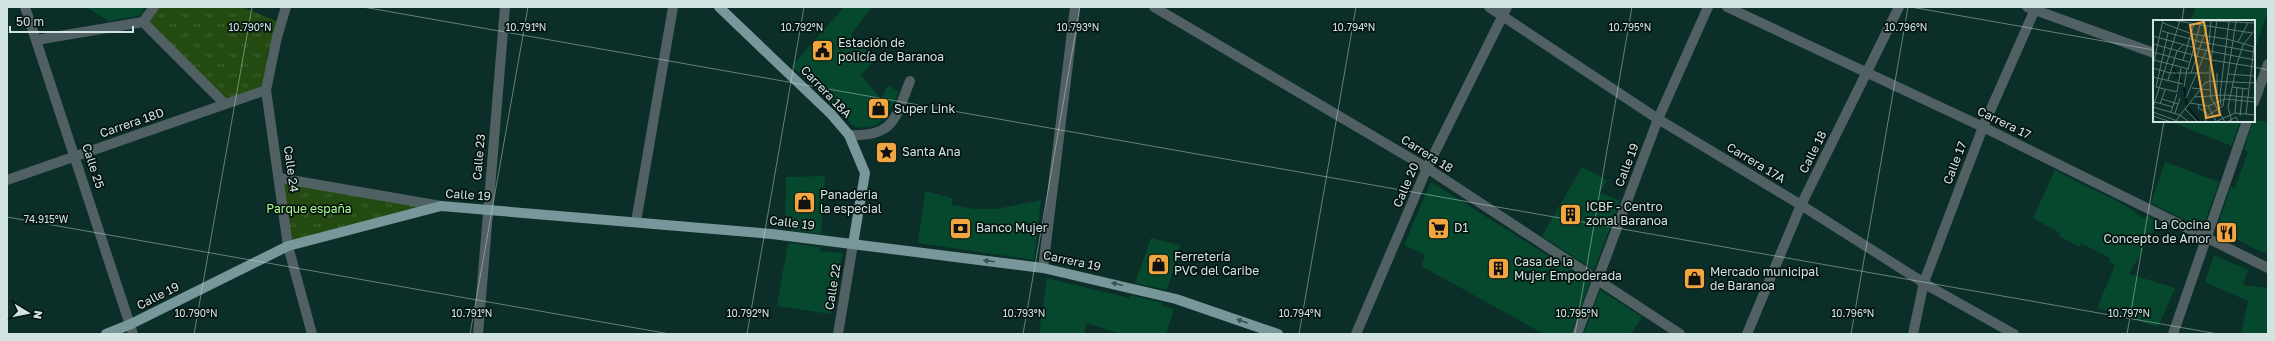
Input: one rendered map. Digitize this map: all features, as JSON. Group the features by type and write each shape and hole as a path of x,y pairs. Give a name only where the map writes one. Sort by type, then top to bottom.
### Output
{"main road":[{"name":"Carrera 18A","path":"719,7 832,114 849,135 864,174 853,244"},
{"name":"Calle 19","path":"106,334 132,329 288,246 441,206 772,234 853,244"},
{"name":"Carrera 19","path":"853,244 1043,268 1176,299 1278,334"}],"street":[{"name":"Calle 25","path":"25,7 76,156 132,329"},
{"path":"36,40 143,22 154,7"},
{"name":"Calle 24","path":"286,7 277,37 266,90 288,246 312,334"},
{"name":"Calle 23","path":"478,334 487,209 505,7"},
{"path":"636,222 673,7"},
{"path":"1043,268 1075,7"},
{"name":"Carrera 18","path":"1154,7 1427,168 1680,334"},
{"name":"Carrera 17A","path":"1489,7 1504,11 1658,119 1801,205 1924,282 2014,334"},
{"name":"Calle 19","path":"1576,334 1658,119 1708,7"},
{"name":"Carrera 17","path":"1727,7 1983,127 2268,268"},
{"name":"Calle 18","path":"1748,334 1801,205 1899,7"},
{"path":"2033,8 2153,53"},
{"name":"Calle 17","path":"1913,334 1924,282 1983,127 2033,8"},
{"name":"Calle 20","path":"1356,334 1427,168 1504,11"},
{"path":"143,22 225,104"},
{"path":"2255,100 2260,91 2268,64"},
{"path":"849,135 872,136 890,126 895,119 910,81"},
{"name":"Carrera 18D","path":"7,180 266,90"},
{"path":"2173,334 2205,237 2247,122"},
{"path":"279,178 441,206"},
{"name":"Calle 22","path":"838,334 853,244"}],"green space":[{"path":"154,7 242,7 281,23 267,54 269,73 257,93 225,104 143,22"},
{"name":"Parque españa","path":"279,178 423,206 288,246"}],"building":[{"path":"86,7 146,7 139,16 108,21"},
{"path":"844,7 872,7 851,34 875,60 861,75 881,99 888,85 899,92 886,118 874,126 856,128 792,66"},
{"path":"2196,7 2268,7 2268,11 2256,45 2255,20 2190,20"},
{"path":"2268,121 2268,254 2255,249 2217,228 2231,186 2235,188 2248,152 2244,150 2253,122"},
{"path":"2172,122 2240,122 2232,146"},
{"path":"2165,162 2219,182 2205,221 2203,220 2200,227 2151,203"},
{"path":"1582,167 1607,180 1600,193 1620,201 1594,270 1542,236"},
{"path":"2055,170 2120,202 2145,219 2146,215 2159,221 2129,274 2175,288 2158,327 2097,308 2115,265 2109,262 2110,258 2081,243 2080,247 2059,236 2060,233 2033,218"},
{"name":"Panaderia la especial","path":"825,176 821,234 790,230 791,227 785,227 786,177"},
{"path":"1431,182 1590,282 1571,334 1544,334 1421,266 1425,255 1404,245"},
{"path":"925,191 952,198 952,205 974,209 997,209 1041,200 1034,260 918,243"},
{"name":"Ferretería PVC del Caribe","path":"1151,238 1180,245 1167,290 1135,283"},
{"path":"788,243 820,247 820,251 843,253 831,314 777,306"},
{"path":"2214,255 2248,270 2243,285 2268,288 2268,334 2241,334 2248,301 2205,282"},
{"path":"1047,278 1129,298 1130,295 1163,303 1162,306 1174,309 1166,334 1122,334 1086,323 1084,334 1039,334"},
{"path":"1600,290 1642,317 1631,334 1584,334"}],"place":[{"name":"Estación de policía de Baranoa","path":"823,50"},
{"name":"Super Link","path":"879,109"},
{"name":"Santa Ana","path":"886,152"},
{"name":"Panaderia la especial","path":"805,202"},
{"name":"ICBF - Centro zonal Baranoa","path":"1571,214"},
{"name":"Banco Mujer","path":"960,228"},
{"name":"D1","path":"1438,228"},
{"name":"La Cocina Concepto de Amor","path":"2226,232"},
{"name":"Ferretería PVC del Caribe","path":"1158,264"},
{"name":"Casa de la Mujer Empoderada","path":"1499,269"},
{"name":"Mercado municipal de Baranoa","path":"1694,279"}]}
